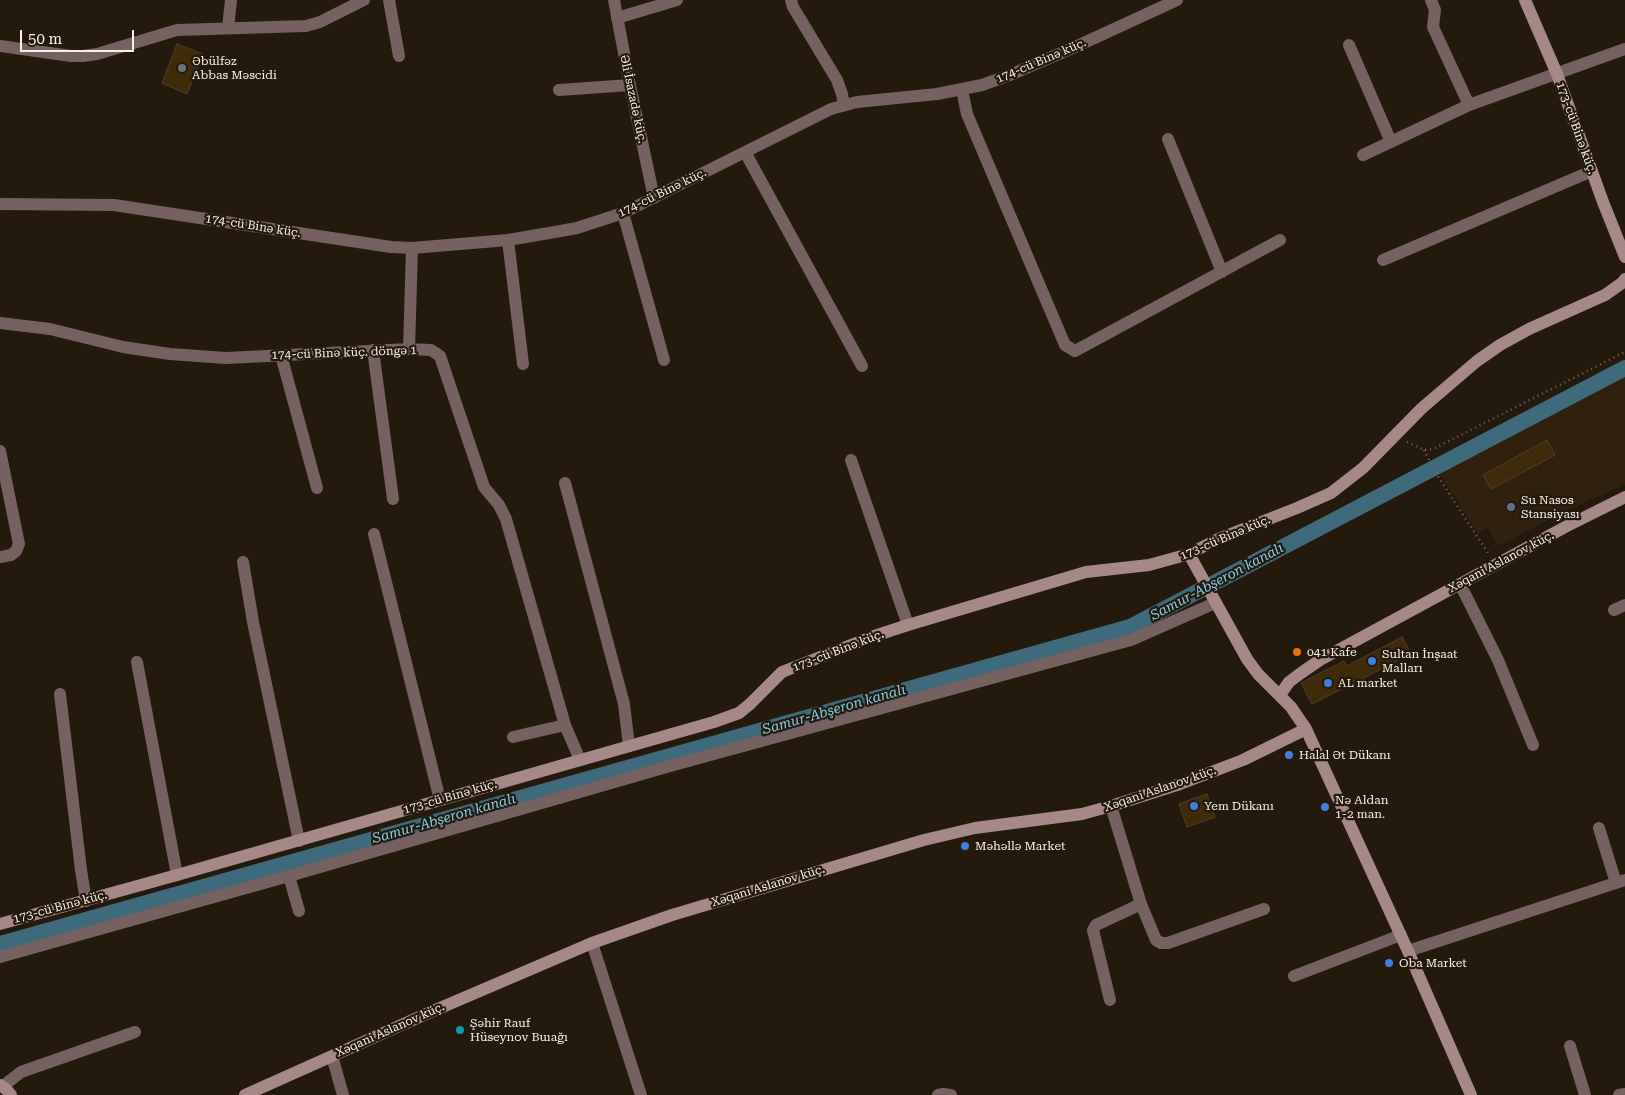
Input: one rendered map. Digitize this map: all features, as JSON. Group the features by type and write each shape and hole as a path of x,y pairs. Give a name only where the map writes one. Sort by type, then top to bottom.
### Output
{"street":[{"path":"228,28 231,0"},
{"path":"0,46 83,56 97,54 177,30 306,26 320,22 364,0"},
{"path":"389,0 399,56"},
{"name":"Əli İsazadə küç.","path":"614,0 654,198"},
{"path":"617,18 677,0"},
{"path":"790,0 837,80 844,105"},
{"name":"174-cü Binə küç.","path":"0,204 114,206 391,247 412,248 508,240 577,228 623,213 831,109 844,105 962,90 1010,75 1177,0"},
{"path":"1431,0 1435,10 1433,27 1469,105"},
{"name":"173-cü Binə küç.","path":"1524,0 1557,74 1625,257"},
{"path":"1350,45 1391,142"},
{"path":"1363,155 1469,105 1625,49"},
{"path":"559,90 630,85"},
{"path":"962,90 967,114 1065,345 1075,351 1280,240"},
{"path":"1168,138 1222,272"},
{"path":"746,152 862,366"},
{"path":"1383,260 1592,170"},
{"path":"623,213 664,360"},
{"path":"508,240 523,364"},
{"path":"409,349 412,248"},
{"name":"173-cü Binə küç.","path":"0,924 714,722 739,713 782,672 908,625 1086,572 1149,565 1189,554 1218,539 1331,493 1363,468 1422,408 1454,379 1500,344 1604,295 1625,279"},
{"name":"174-cü Binə küç. döngə 1","path":"0,323 58,331 144,351 226,358 409,349 431,350 440,356 484,487 499,505 506,519 564,725 580,760"},
{"path":"373,350 393,499"},
{"path":"281,355 317,488"},
{"path":"0,451 19,544 16,551 11,555 0,557"},
{"path":"851,460 908,625"},
{"path":"565,484 624,704 629,746"},
{"name":"Xəqani Aslanov küç.","path":"1280,695 1289,682 1320,660 1625,497"},
{"path":"374,534 440,800"},
{"path":"1189,554 1247,659 1258,674 1291,707 1306,729 1401,935 1471,1095"},
{"path":"243,562 253,622 299,840"},
{"path":"1460,584 1498,660 1533,745"},
{"path":"0,957 670,766 1131,640 1215,603"},
{"path":"137,662 177,875"},
{"path":"60,694 86,901"},
{"path":"513,737 564,725"},
{"name":"Xəqani Aslanov küç.","path":"245,1095 592,943 672,915 924,840 975,828 1082,814 1111,806 1180,784 1234,763 1306,729"},
{"path":"1111,806 1141,904 1156,940 1168,943 1264,909"},
{"path":"1408,951 1621,882 1599,828"},
{"path":"289,876 299,911"},
{"path":"1110,1000 1093,930 1096,925 1141,904"},
{"path":"1294,976 1401,935"},
{"path":"592,943 641,1095"},
{"path":"5,1089 22,1072 135,1032"},
{"path":"1570,1046 1585,1095"},
{"path":"332,1056 343,1095"},
{"path":"1620,1095 1625,1094"},
{"path":"938,1095 951,1095"}],"path":[{"path":"1396,436 1416,447 1424,450 1433,450 1625,352"},
{"path":"1424,450 1436,475 1495,565"}],"shaded area":[{"path":"1625,376 1625,485 1567,510 1499,546 1488,528 1478,533 1439,473"}],"building":[{"path":"177,44 203,54 187,94 162,83"},
{"path":"1547,440 1555,455 1491,489 1483,475"},
{"path":"1402,637 1411,654 1312,704 1301,683 1344,661 1347,666"},
{"path":"1207,794 1215,817 1187,827 1179,804"}],"waterway":[{"name":"Samur-Abşeron kanalı","path":"0,944 1130,627 1625,368"}],"place":[{"name":"Əbülfəz Abbas Məscidi","path":"182,68"},
{"name":"Su Nasos Stansiyası","path":"1511,507"},
{"name":"041 Kafe","path":"1297,652"},
{"name":"Sultan İnşaat Malları","path":"1372,661"},
{"name":"AL market","path":"1328,683"},
{"name":"Halal Ət Dükanı","path":"1289,755"},
{"name":"Yem Dükanı","path":"1194,806"},
{"name":"Nə Aldan 1-2 man.","path":"1325,807"},
{"name":"Məhəllə Market","path":"965,846"},
{"name":"Oba Market","path":"1389,963"},
{"name":"Şəhir Rauf Hüseynov Buıağı","path":"460,1030"}]}
